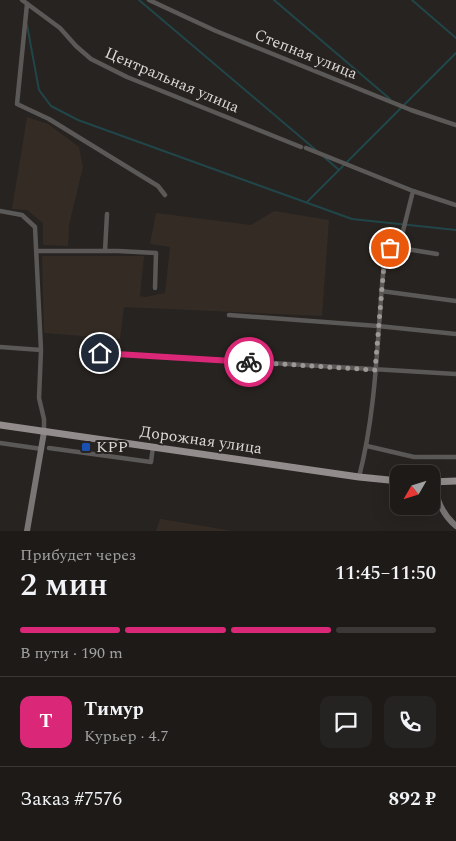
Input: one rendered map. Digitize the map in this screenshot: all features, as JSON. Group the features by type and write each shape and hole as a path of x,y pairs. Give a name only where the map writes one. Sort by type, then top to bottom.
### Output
{"main road":[{"name":"Дорожная улица","path":"2,425 390,480"},
{"path":"440,482 456,481"}],"street":[{"name":"Центральная улица","path":"22,0 60,28 76,46 97,63 127,77 412,191 456,205"},
{"name":"Степная улица","path":"149,0 234,38 411,110 456,125"},
{"path":"27,4 17,104 57,124 158,186 165,195"},
{"path":"399,247 412,191"},
{"path":"0,211 22,215 35,227 41,350 38,398 44,420 45,449 27,531"},
{"path":"105,251 107,214"},
{"path":"360,477 367,446 385,253 390,248 399,247 437,254"},
{"path":"36,251 156,253 155,288"},
{"path":"381,291 456,301"},
{"path":"229,315 456,334"},
{"path":"0,347 41,350"},
{"path":"100,353 456,374"},
{"path":"0,443 151,462 153,447"},
{"path":"367,446 414,457 456,457"},
{"path":"440,505 446,516 456,526"}],"shaded area":[{"path":"27,117 48,124 79,147 83,167 69,225 68,246 43,245 43,223 27,210 12,209"},
{"path":"274,211 329,220 322,316 124,307 120,339 44,333 42,256 144,256 140,296 145,297 165,293 170,247 150,244 156,213 251,225"},
{"path":"161,519 233,531 156,531"}],"waterway":[{"path":"139,0 317,151"},
{"path":"274,0 390,99"},
{"path":"412,0 456,38"},
{"path":"27,25 39,90 51,106 78,120 352,219 456,230"},
{"path":"307,202 456,53"},
{"path":"324,157 339,170"}],"way so far":[{"path":"249,362 375,370 385,253 390,248"}],"place":[{"name":"KPP","path":"86,447"}],"route":[{"path":"100,353 249,362"}]}
